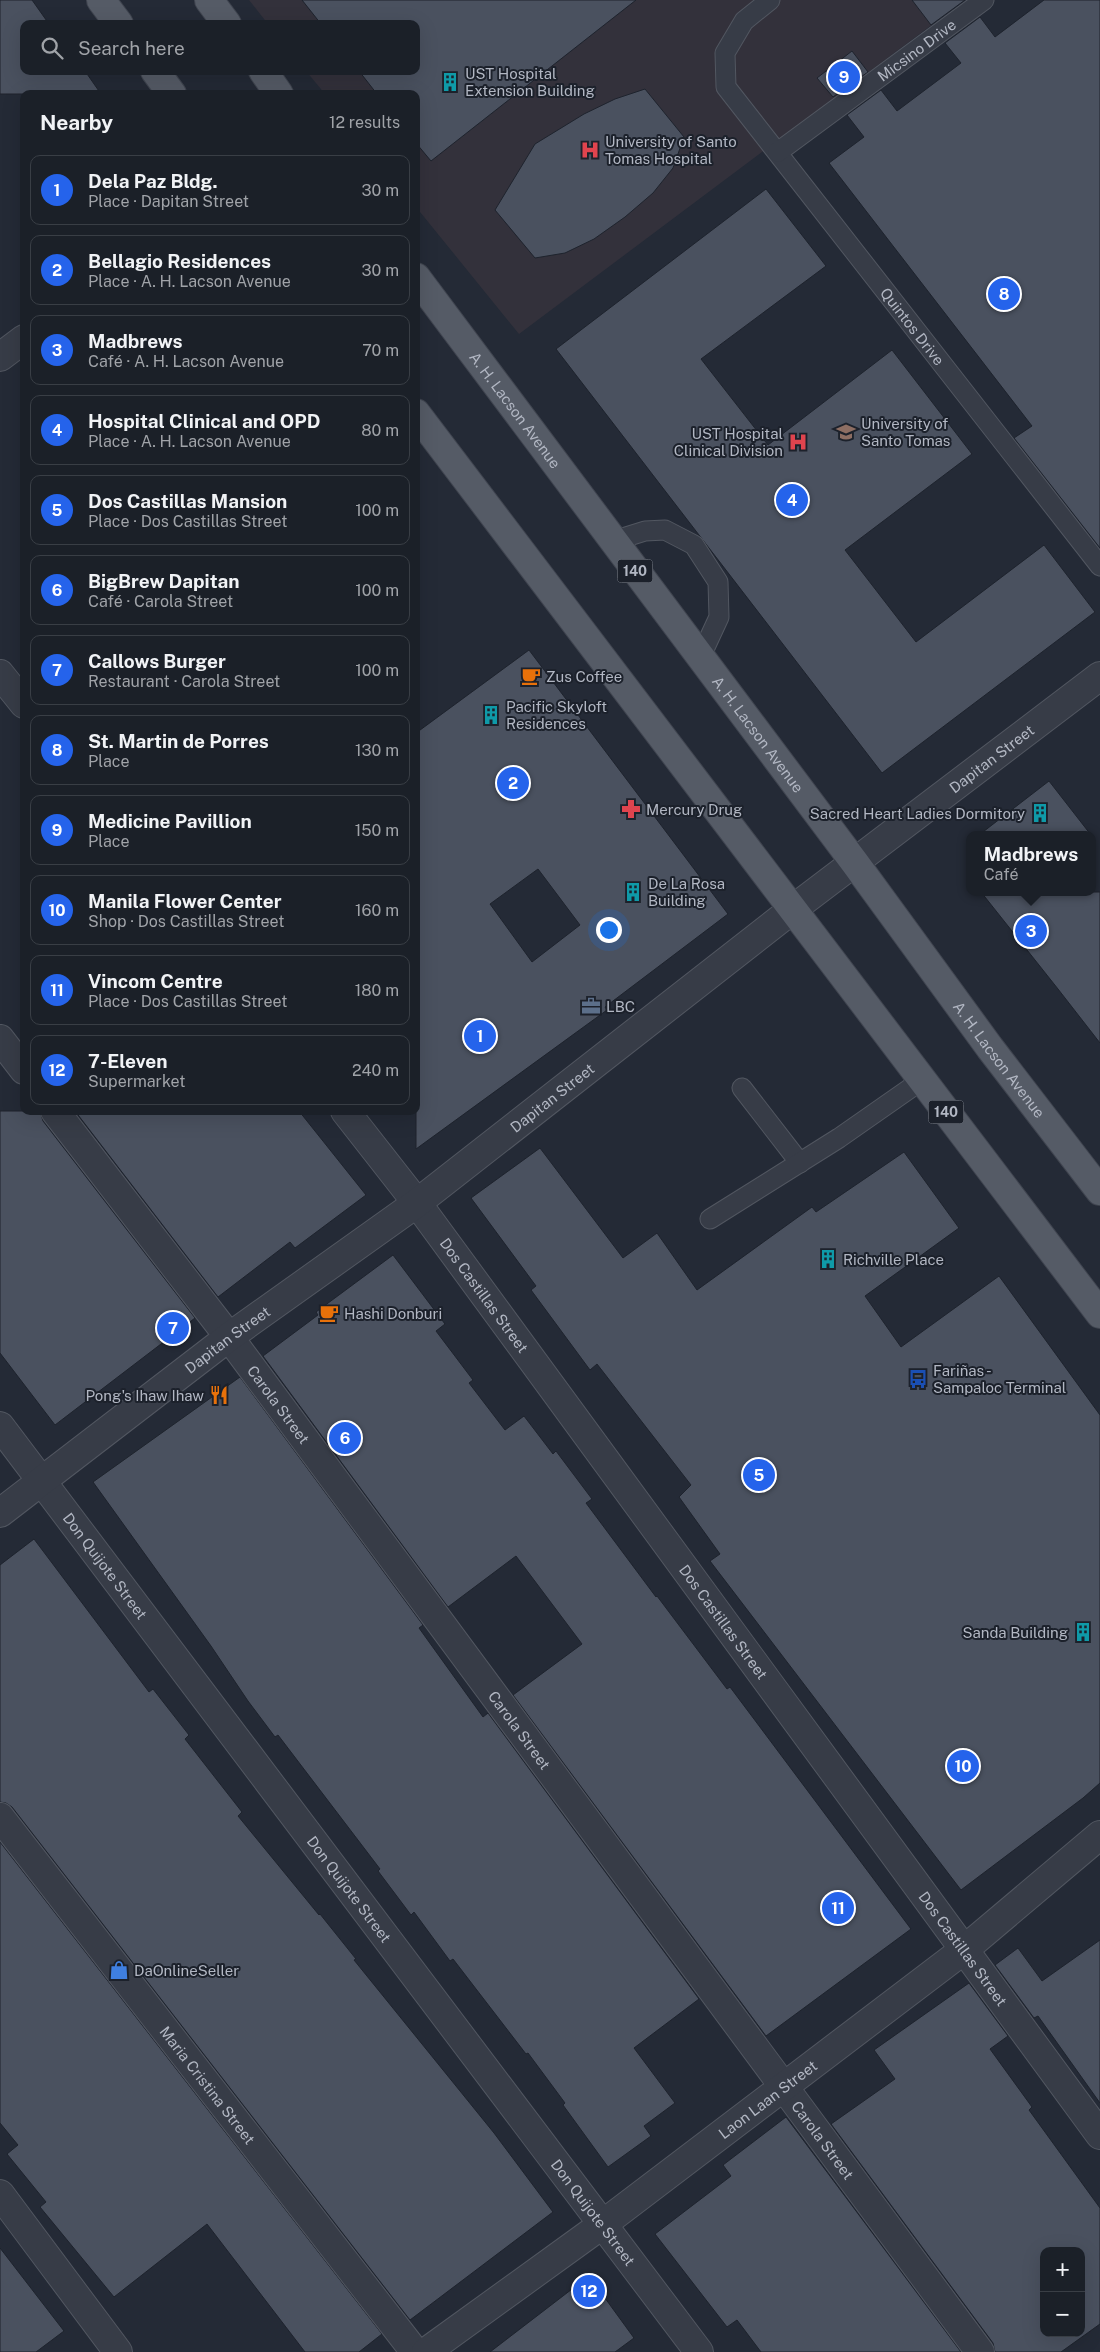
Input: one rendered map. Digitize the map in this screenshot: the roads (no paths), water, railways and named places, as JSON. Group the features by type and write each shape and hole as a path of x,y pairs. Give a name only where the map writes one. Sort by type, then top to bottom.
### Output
{"main road":[{"path":"101,0 116,20"},
{"path":"210,0 224,20"},
{"path":"158,75 169,90"},
{"path":"265,75 276,90"},
{"name":"A. H. Lacson Avenue","path":"420,282 855,863 990,1048 1100,1191"},
{"name":"140","path":"420,418 1100,1314"}],"street":[{"path":"0,357 20,342"},
{"path":"0,674 20,699"},
{"name":"Dapitan Street","path":"0,1513 229,1337 417,1203 793,909 1100,676"},
{"path":"0,1039 20,1065"},
{"name":"Carola Street","path":"58,1115 229,1337 980,2352"},
{"name":"Dos Castillas Street","path":"347,1115 417,1203 1100,2135"},
{"name":"Don Quijote Street","path":"0,1426 699,2352"},
{"name":"Maria Cristina Street","path":"0,1817 415,2352"},
{"name":"Laon Laan Street","path":"426,2352 603,2224 965,1949 1100,1835"},
{"path":"0,2194 118,2352"}],"lane":[{"name":"Quintos Drive","path":"770,0 744,21 725,53 726,87 1099,565"},
{"name":"Micsino Drive","path":"778,152 984,0"},
{"path":"613,541 645,531 665,530 694,545 718,582 718,617 700,658"},
{"path":"710,1219 839,1138 922,1080"},
{"path":"742,1088 800,1163"}],"place":[{"name":"Medicine Pavillion","path":"844,77"},
{"name":"UST Hospital Extension Building","path":"450,82"},
{"name":"University of Santo Tomas Hospital","path":"590,150"},
{"name":"St. Martin de Porres","path":"1004,294"},
{"name":"University of Santo Tomas","path":"846,432"},
{"name":"UST Hospital Clinical Division","path":"798,442"},
{"name":"Hospital Clinical and OPD","path":"792,500"},
{"name":"Zus Coffee","path":"531,676"},
{"name":"Pacific Skyloft Residences","path":"491,715"},
{"name":"Bellagio Residences","path":"513,783"},
{"name":"Mercury Drug","path":"631,809"},
{"name":"Sacred Heart Ladies Dormitory","path":"1040,813"},
{"name":"De La Rosa Building","path":"633,892"},
{"name":"Madbrews","path":"1031,931"},
{"name":"LBC","path":"591,1006"},
{"name":"Dela Paz Bldg.","path":"480,1036"},
{"name":"Richville Place","path":"828,1259"},
{"name":"Hashi Donburi","path":"329,1313"},
{"name":"Callows Burger","path":"173,1328"},
{"name":"Fariñas - Sampaloc Terminal","path":"918,1379"},
{"name":"Pong's Ihaw Ihaw","path":"219,1395"},
{"name":"BigBrew Dapitan","path":"345,1438"},
{"name":"Dos Castillas Mansion","path":"759,1475"},
{"name":"Sanda Building","path":"1083,1632"},
{"name":"Manila Flower Center","path":"963,1766"},
{"name":"Vincom Centre","path":"838,1908"},
{"name":"DaOnlineSeller","path":"119,1970"},
{"name":"7-Eleven","path":"589,2291"}]}
